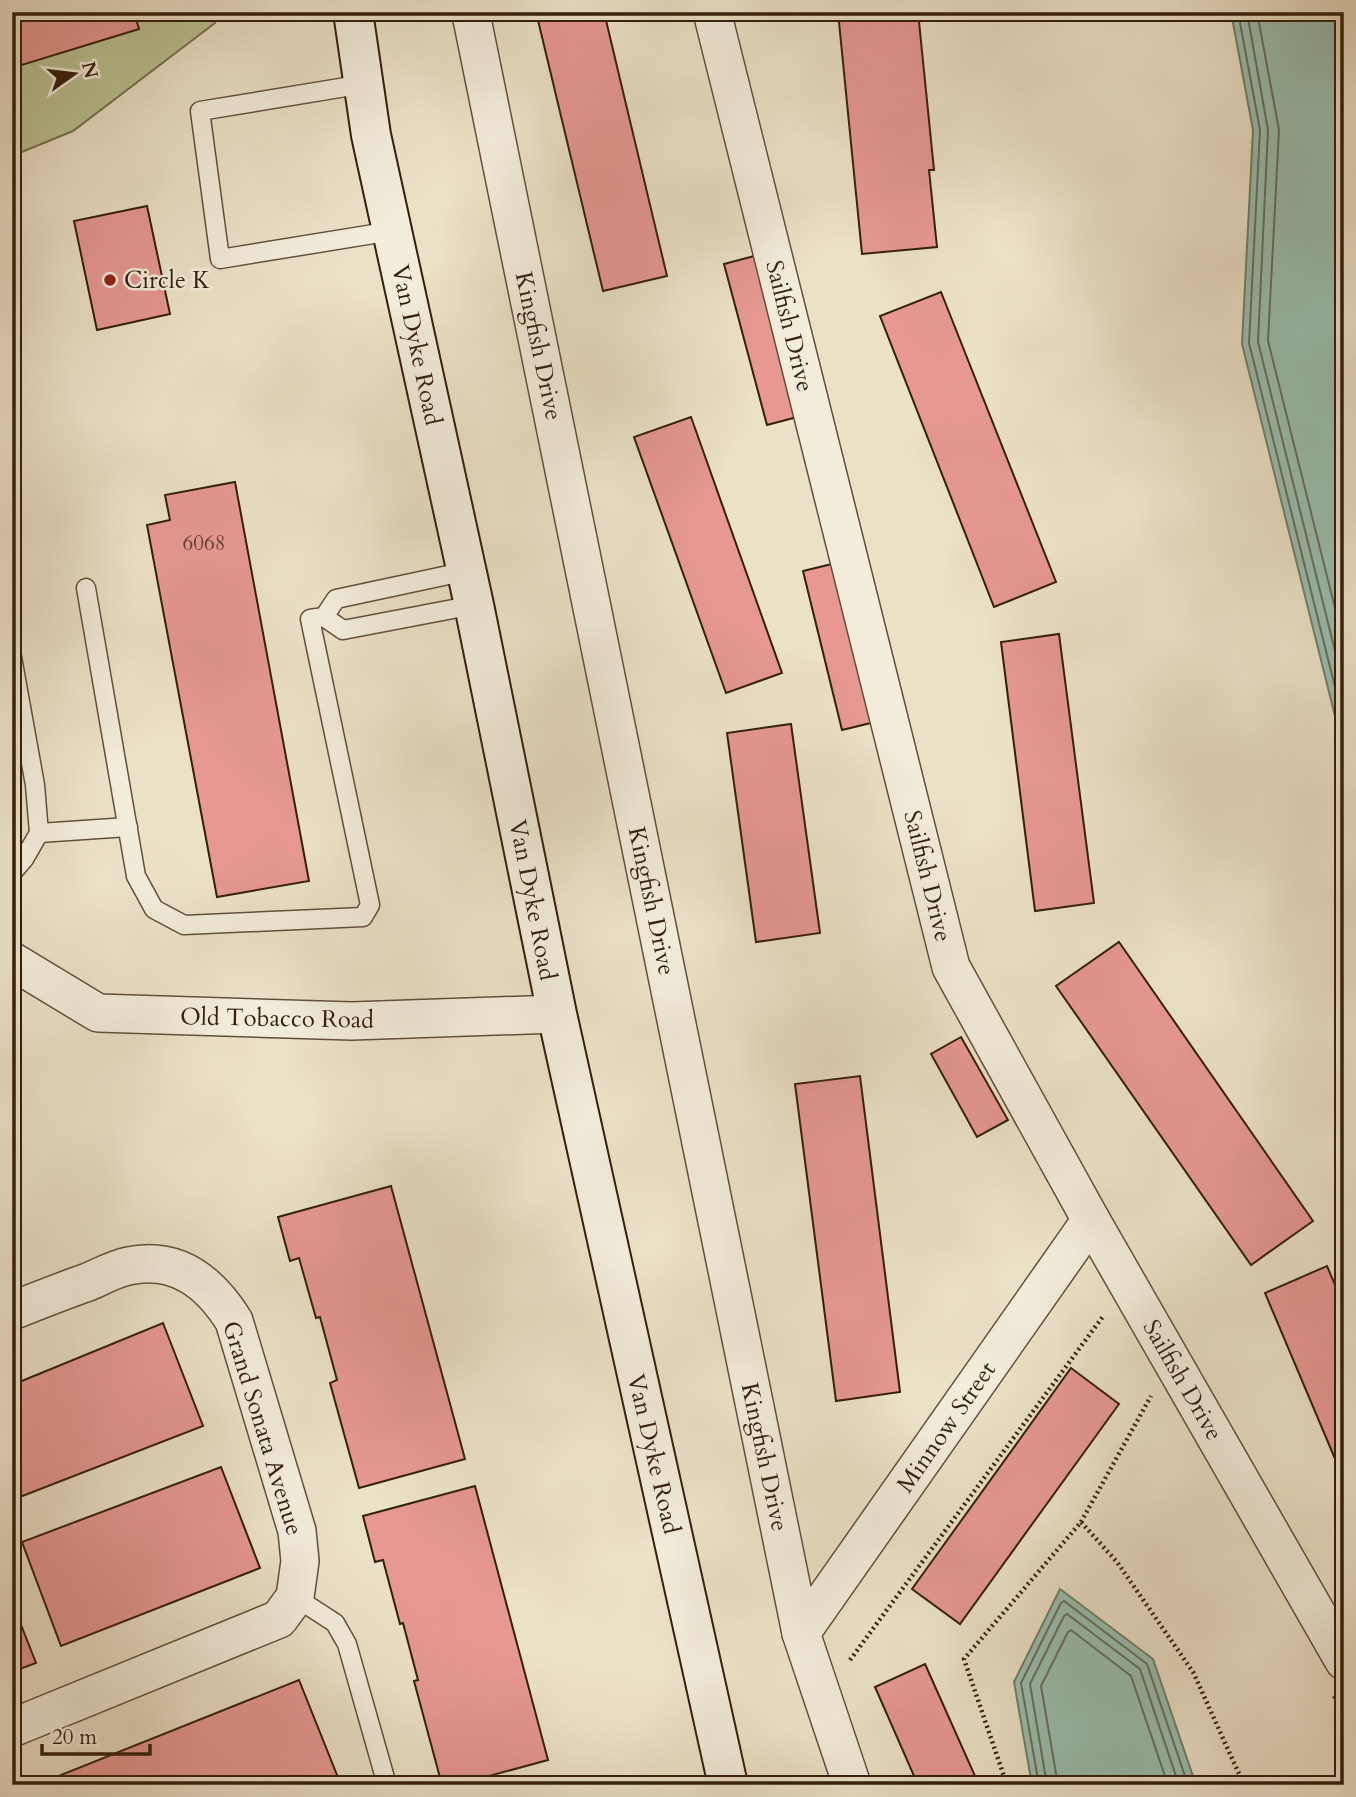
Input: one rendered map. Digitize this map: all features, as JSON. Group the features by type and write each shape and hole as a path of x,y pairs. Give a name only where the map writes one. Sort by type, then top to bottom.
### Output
{"main road":[{"name":"Van Dyke Road","path":"354,12 371,135 470,588 556,1014 728,1785"}],"street":[{"name":"Kingfish Drive","path":"473,12 472,19 801,1633 852,1785"},
{"name":"Sailfish Drive","path":"712,12 951,967 1337,1675"},
{"name":"Old Tobacco Road","path":"12,961 98,1013 352,1021 556,1014"},
{"name":"Minnow Street","path":"801,1633 1091,1220"},
{"name":"Grand Sonata Avenue","path":"12,1311 126,1266 156,1263 182,1270 206,1285 222,1302 234,1321 297,1531 300,1561 295,1597"},
{"path":"12,1728 279,1619 295,1597"}],"lane":[{"path":"364,84 200,111 220,259 392,231"},
{"path":"324,617 336,599 470,588"},
{"path":"86,589 136,876 154,909 184,925 363,917 370,905 310,619 324,617 343,630 470,588"},
{"path":"12,657 35,785 39,833 24,859 12,873"},
{"path":"39,833 128,827"},
{"path":"295,1597 335,1623 347,1644 387,1785"}],"path":[{"path":"843,1669 1104,1314 1112,1325"},
{"path":"1007,1785 964,1659 1081,1522 1156,1388"},
{"path":"1081,1522 1117,1562 1194,1672 1244,1785"},
{"path":"1337,1675 1344,1713"}],"shaded area":[{"path":"12,12 219,12 215,23 73,131 12,156"}],"water":[{"path":"1231,12 1344,12 1344,752 1242,344 1253,130"},
{"path":"1060,1589 1153,1659 1196,1785 1032,1785 1014,1682"}],"building":[{"path":"12,12 134,12 139,29 12,68"},
{"path":"536,12 604,12 667,276 603,291"},
{"path":"838,12 918,12 934,170 929,170 937,247 862,254"},
{"path":"147,206 170,314 97,330 74,221"},
{"path":"758,255 801,416 767,425 724,264"},
{"path":"941,292 1056,582 994,607 880,316"},
{"path":"691,417 782,673 726,693 634,437"},
{"path":"235,482 309,881 217,897 147,525 170,520 165,495"},
{"path":"836,563 875,722 842,730 803,571"},
{"path":"1059,634 1094,903 1035,911 1001,642"},
{"path":"791,724 820,933 756,942 727,733"},
{"path":"1119,942 1313,1221 1251,1265 1056,986"},
{"path":"961,1037 1008,1120 977,1137 931,1054"},
{"path":"860,1076 900,1392 836,1401 795,1084"},
{"path":"391,1186 465,1459 359,1488 330,1383 337,1380 320,1317 316,1318 299,1258 290,1261 278,1217"},
{"path":"1327,1266 1344,1306 1344,1480 1265,1293"},
{"path":"163,1323 203,1426 12,1500 12,1385"},
{"path":"1071,1368 1119,1404 960,1624 912,1589"},
{"path":"221,1467 260,1568 61,1646 22,1542"},
{"path":"475,1486 548,1760 456,1785 442,1785 414,1681 418,1680 403,1623 400,1624 383,1560 375,1562 363,1516"},
{"path":"12,1602 36,1663 12,1672"},
{"path":"925,1664 979,1785 918,1785 875,1687"},
{"path":"299,1680 341,1785 36,1785"}],"place":[{"name":"Circle K","path":"110,280"}]}
